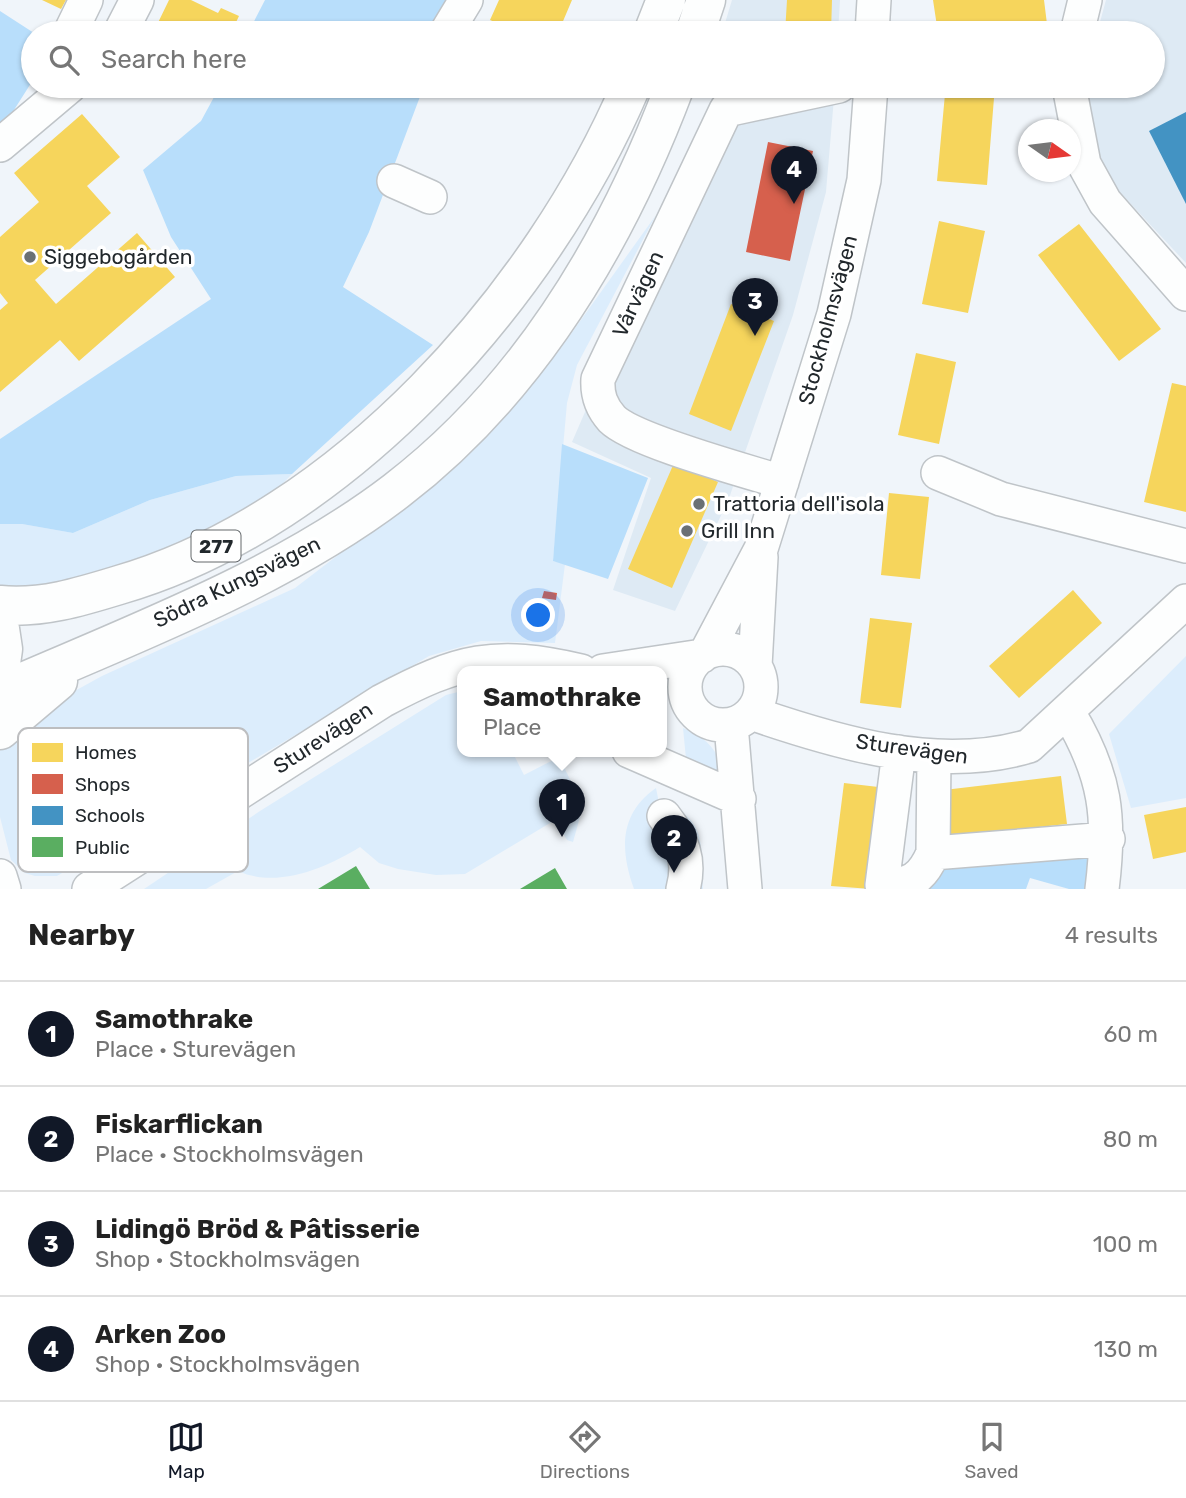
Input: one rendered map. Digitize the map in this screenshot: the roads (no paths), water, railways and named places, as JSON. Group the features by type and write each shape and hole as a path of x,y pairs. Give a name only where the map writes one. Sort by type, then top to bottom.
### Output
{"main road":[{"path":"658,21 666,0"},
{"path":"699,21 706,0"},
{"name":"Södra Kungsvägen","path":"0,605 45,604 81,596 137,580 201,555 269,518 341,468 447,368 537,254 610,136 626,98"},
{"name":"Södra Kungsvägen","path":"0,692 265,572 330,536 397,491 451,443 511,380 563,311 615,225 652,148 671,98"},
{"path":"0,629 3,649 0,670"},
{"path":"0,730 28,704 104,646"}],"street":[{"path":"76,21 86,0"},
{"path":"126,21 137,0"},
{"path":"453,21 466,0"},
{"path":"873,21 874,0"},
{"path":"1080,21 1085,0"},
{"path":"0,145 56,98"},
{"name":"Vårvägen","path":"782,482 648,439 613,420 597,396 598,379 726,110 792,98"},
{"name":"Stockholmsvägen","path":"728,719 688,702 685,689 691,667 704,655 761,549 834,314 864,180 860,98"},
{"path":"1071,98 1084,164 1100,192 1186,294"},
{"path":"394,181 430,197"},
{"path":"937,473 1001,499 1186,546"},
{"name":"Stockholmsvägen","path":"728,719 761,689 755,666 761,549"},
{"name":"Sturevägen","path":"667,705 899,752 978,758 1029,746 1186,601"},
{"path":"635,666 725,649 736,651 755,666"},
{"name":"Sturevägen","path":"460,666 484,660 518,665"},
{"name":"Sturevägen","path":"248,787 382,701 432,674 457,667"},
{"path":"1068,712 1085,741 1102,791 1108,839 1102,889"},
{"name":"Stockholmsvägen","path":"728,719 739,799 745,889"},
{"path":"899,752 881,885 913,883 925,871 933,853 934,756"},
{"path":"643,757 739,799"},
{"path":"664,816 686,853 688,866 683,889"},
{"path":"933,853 1108,839"},
{"name":"Sturevägen","path":"89,889 115,872"},
{"path":"0,876 4,889"}],"place":[{"name":"Arken Zoo","path":"794,204"},
{"name":"Siggebogården","path":"30,257"},
{"name":"Lidingö Bröd & Pâtisserie","path":"755,336"},
{"name":"Trattoria dell'isola","path":"699,504"},
{"name":"Grill Inn","path":"687,531"},
{"name":"Samothrake","path":"562,837"},
{"name":"Fiskarflickan","path":"674,873"}]}
